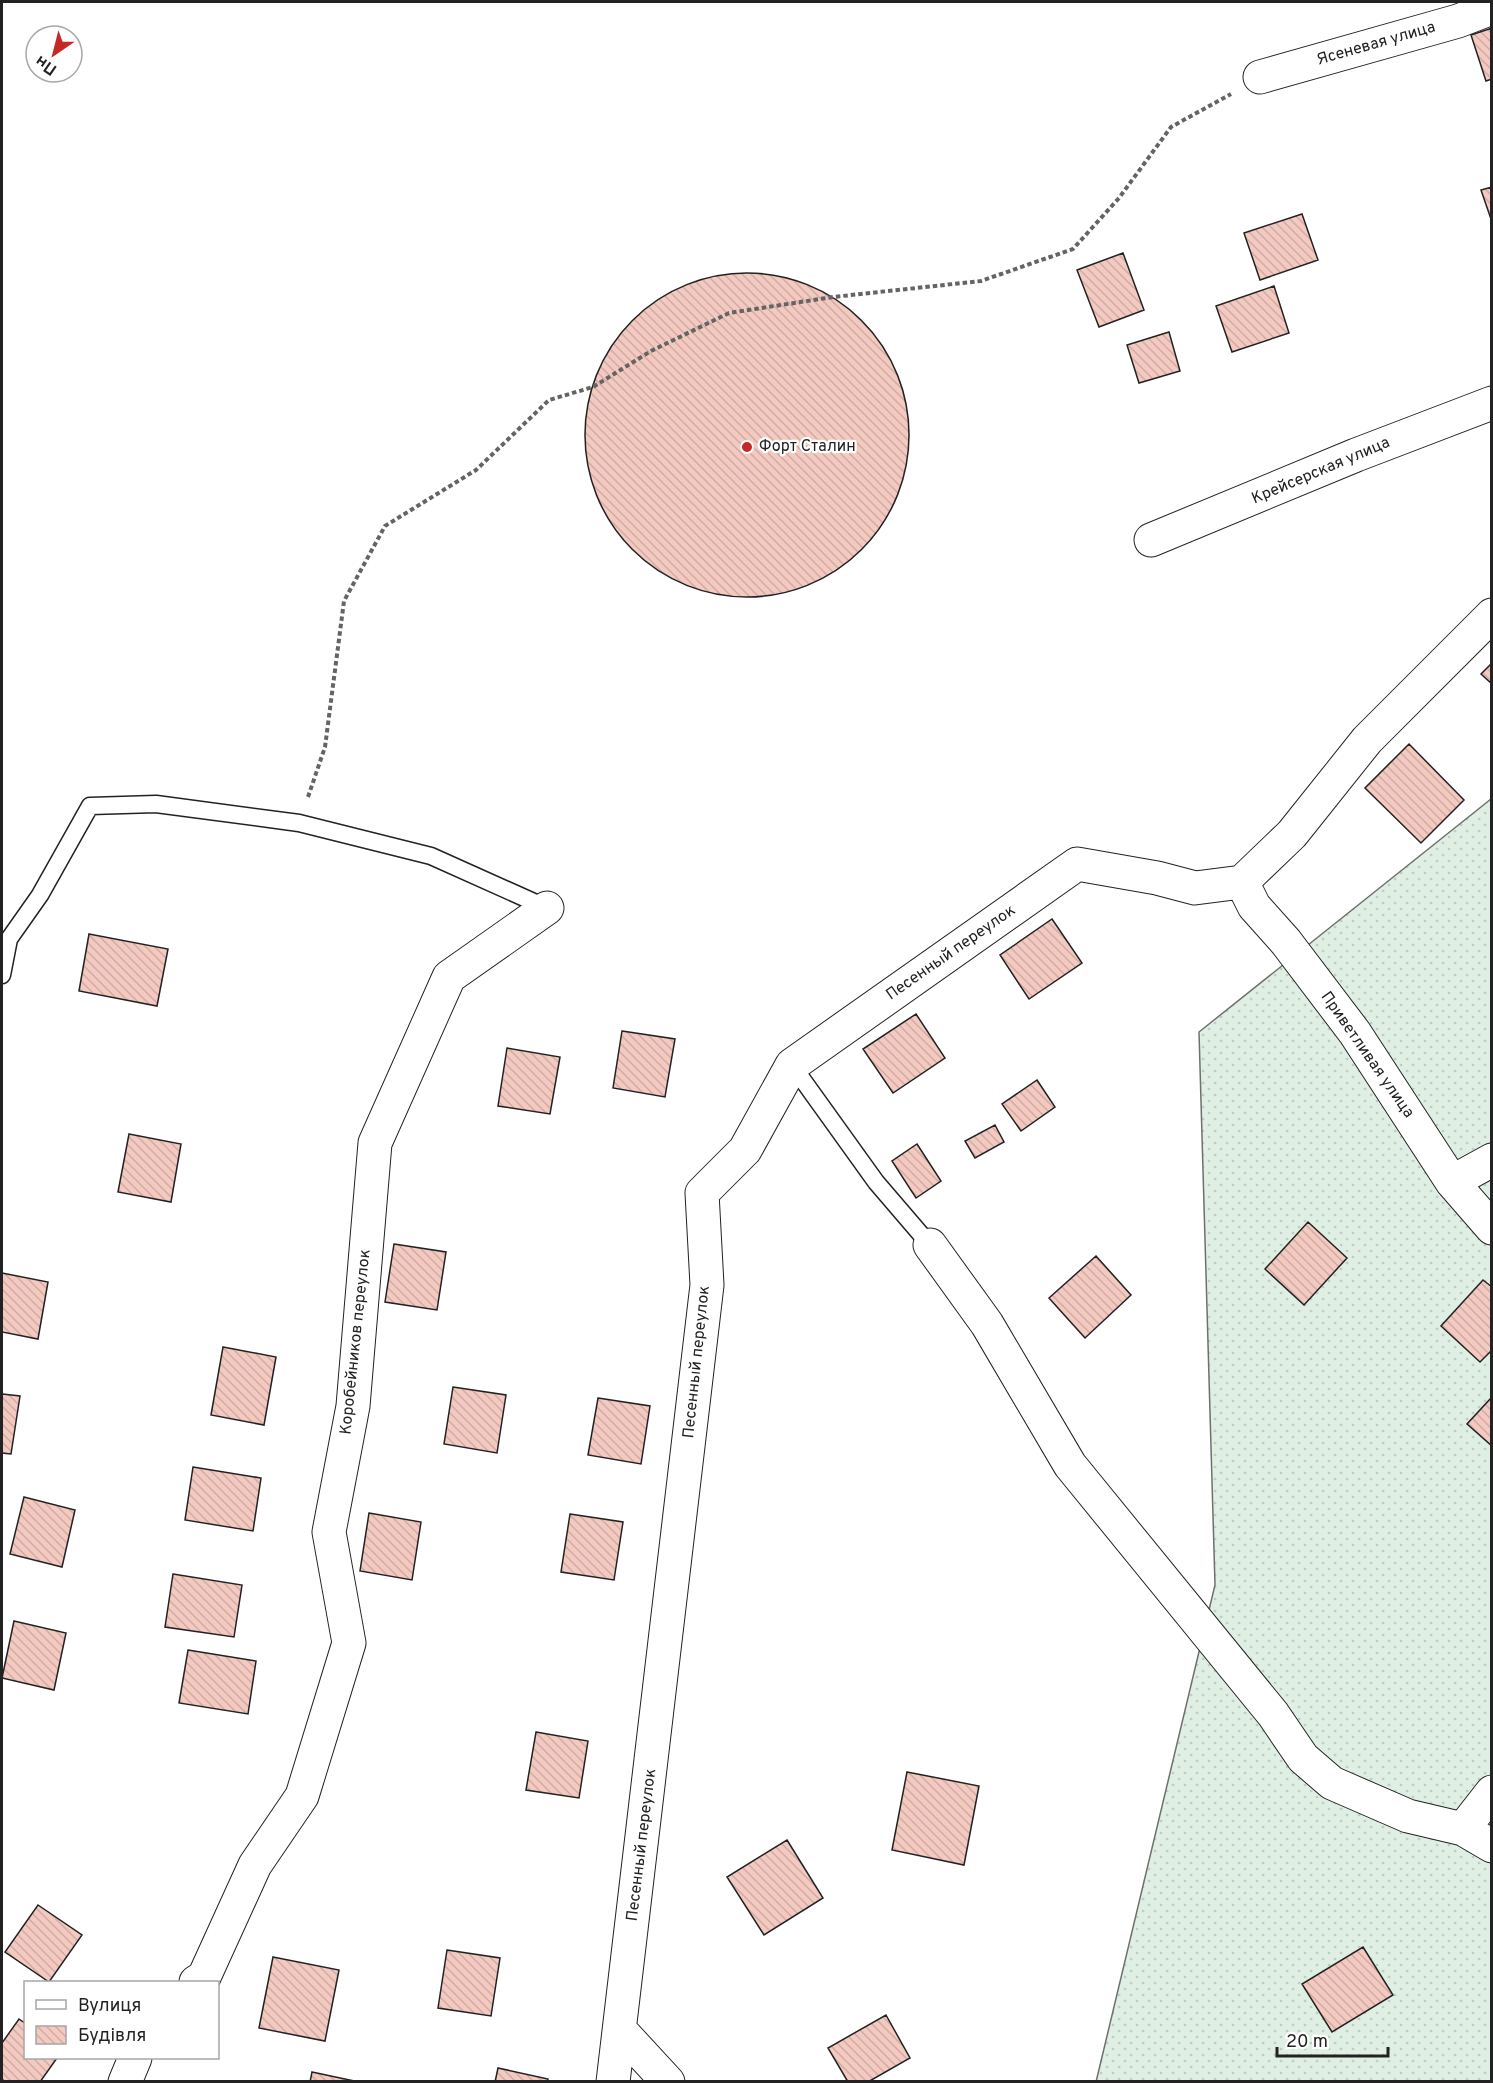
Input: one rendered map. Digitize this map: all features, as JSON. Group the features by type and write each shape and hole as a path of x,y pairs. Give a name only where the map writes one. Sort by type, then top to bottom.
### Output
{"street":[{"name":"Ясеневая улица","path":"1260,77 1458,21 1491,8"},
{"name":"Крейсерская улица","path":"1151,540 1356,455 1491,403"},
{"path":"1242,882 1292,834 1367,740 1491,615"},
{"name":"Песенный переулок","path":"613,2082 707,1285 702,1193 745,1150 792,1065 1077,864 1157,878 1195,888 1242,882"},
{"name":"Приветливая улица","path":"1242,882 1254,906 1286,942 1355,1033 1452,1182 1491,1228"},
{"name":"Коробейников переулок","path":"199,1981 204,1977 255,1865 302,1796 349,1643 329,1532 353,1406 375,1143 448,977 547,908"},
{"path":"1452,1182 1491,1161"},
{"path":"930,1245 987,1324 1070,1465 1273,1714 1303,1758 1332,1783 1408,1816 1463,1829 1491,1845"},
{"path":"1463,1829 1491,1792"},
{"path":"620,2030 668,2082"},
{"path":"125,2082 135,2059"}],"lane":[{"path":"2,975 5,944 39,895 90,806 156,804 299,823 431,856 547,908"},
{"path":"792,1065 876,1182 930,1245"}],"path":[{"path":"299,823 325,747 344,601 385,526 476,470 549,400 593,387 651,351 729,313 833,297 981,281 1073,249 1119,198 1171,127 1260,77"}],"green space":[{"path":"1491,799 1491,2081 1096,2082 1215,1585 1199,1032"}],"building":[{"path":"1492,28 1492,79 1486,81 1471,35"},
{"path":"1492,187 1492,222 1481,190"},
{"path":"1302,214 1318,260 1260,280 1244,233"},
{"path":"1123,253 1144,310 1099,327 1077,270"},
{"name":"Форт Сталин","path":"747,273 779,276 809,285 837,300 862,320 882,345 897,373 906,403 909,435 906,467 897,497 882,525 862,550 837,570 809,585 779,594 747,597 715,594 685,585 657,570 632,550 612,525 597,497 588,467 585,435 588,403 597,373 612,345 632,320 657,300 685,285 715,276"},
{"path":"1274,286 1289,333 1232,352 1216,306"},
{"path":"1169,332 1180,371 1139,383 1127,345"},
{"path":"1492,663 1492,684 1481,674"},
{"path":"1409,744 1464,800 1421,843 1365,788"},
{"path":"1052,919 1082,963 1029,999 1000,955"},
{"path":"89,934 168,949 157,1006 79,991"},
{"path":"916,1014 945,1058 893,1093 863,1049"},
{"path":"622,1031 675,1039 665,1097 613,1088"},
{"path":"507,1048 560,1057 550,1114 498,1106"},
{"path":"1037,1080 1055,1107 1021,1131 1002,1104"},
{"path":"995,1125 1004,1142 975,1158 965,1141"},
{"path":"129,1134 181,1144 171,1202 118,1192"},
{"path":"917,1144 941,1181 916,1198 892,1161"},
{"path":"1308,1222 1347,1258 1304,1305 1265,1269"},
{"path":"394,1244 446,1252 437,1310 385,1302"},
{"path":"1096,1256 1131,1295 1085,1338 1049,1298"},
{"path":"2,1273 48,1282 38,1339 2,1332"},
{"path":"1483,1280 1492,1287 1492,1350 1480,1362 1441,1326"},
{"path":"223,1347 276,1357 264,1425 211,1415"},
{"path":"453,1387 506,1395 497,1453 444,1444"},
{"path":"2,1394 20,1396 11,1454 2,1453"},
{"path":"1492,1397 1492,1446 1467,1424"},
{"path":"598,1398 650,1406 641,1464 588,1455"},
{"path":"193,1467 261,1478 253,1531 185,1520"},
{"path":"24,1497 75,1510 62,1567 10,1554"},
{"path":"369,1513 421,1522 412,1580 360,1571"},
{"path":"570,1514 623,1522 614,1580 561,1572"},
{"path":"173,1574 242,1585 234,1637 165,1627"},
{"path":"14,1621 66,1633 54,1690 2,1678"},
{"path":"188,1650 256,1661 248,1714 179,1703"},
{"path":"536,1732 588,1741 579,1798 526,1790"},
{"path":"907,1772 979,1786 964,1865 892,1850"},
{"path":"787,1840 823,1898 764,1935 727,1877"},
{"path":"38,1905 82,1935 50,1981 5,1952"},
{"path":"1363,1947 1393,1995 1332,2032 1302,1984"},
{"path":"447,1950 500,1958 491,2016 438,2008"},
{"path":"273,1957 339,1970 325,2041 259,2028"},
{"path":"886,2015 910,2058 868,2082 848,2082 828,2048"},
{"path":"19,2019 24,2023 24,2059 56,2059 40,2082 5,2082 2,2079 2,2043"},
{"path":"498,2068 548,2079 547,2082 495,2082"},
{"path":"312,2072 359,2082 310,2082"}],"place":[{"name":"Форт Сталин","path":"747,447"}]}
